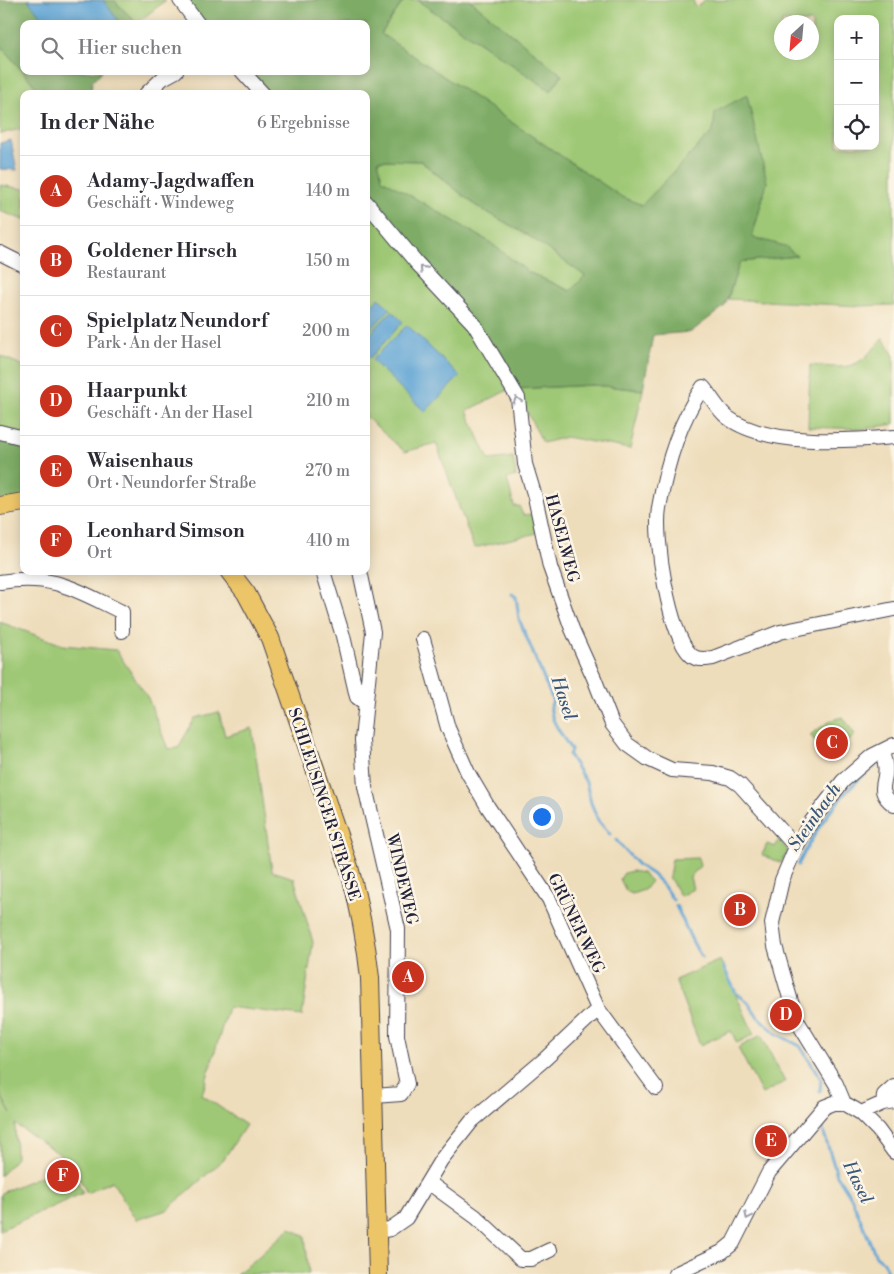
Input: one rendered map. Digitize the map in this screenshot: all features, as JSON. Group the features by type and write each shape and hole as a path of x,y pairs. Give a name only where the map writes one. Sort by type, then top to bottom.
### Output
{"main road":[{"path":"0,506 20,503"},
{"name":"SCHLEUSINGER STRASSE","path":"233,575 246,593 270,638 349,867 367,943 372,1018 378,1274"}],"street":[{"path":"180,0 195,20"},
{"path":"150,90 169,75"},
{"path":"245,75 259,90"},
{"name":"HASELWEG","path":"370,207 416,262 474,324 498,361 518,398 527,475 535,497 550,567 572,630 612,724 627,744 648,759 672,770 713,773 730,778 740,785 796,847"},
{"path":"0,253 20,263"},
{"path":"894,437 846,441 807,440 765,433 746,427 726,416 703,387 682,423 659,507 658,527 661,569 678,630 691,655 702,660 713,658 780,632 894,609"},
{"path":"0,432 20,437"},
{"path":"324,575 343,636 357,698 365,703"},
{"name":"WINDEWEG","path":"361,575 373,632 362,740 365,787 398,929 397,1036 407,1084 401,1094 374,1096"},
{"path":"0,582 22,578 49,580 63,584 122,612 122,631"},
{"name":"GRÜNER WEG","path":"423,639 448,728 468,773 549,899 598,1008 656,1088"},
{"path":"844,1103 836,1084 796,1018 772,932 778,890 796,847 811,822 843,781 863,763 894,745"},
{"path":"881,752 886,765 882,787 886,799 894,805"},
{"path":"378,1231 390,1229 402,1222 458,1136 472,1121 545,1059 598,1008"},
{"path":"861,1113 888,1102 884,1095 894,1086"},
{"path":"675,1274 722,1252 733,1243 770,1172 824,1107 834,1103 844,1103 861,1113 878,1130 894,1152"},
{"path":"428,1182 476,1218 521,1259 531,1259 550,1250"}],"green space":[{"path":"0,0 114,0 133,20 20,20 20,68 0,45"},
{"path":"114,0 166,0 141,20 134,20"},
{"path":"181,0 404,0 381,34 622,197 642,205 713,131 715,112 747,95 767,182 752,237 785,246 797,256 740,262 725,306 691,332 653,335 643,390 593,385 515,389 511,378 370,203 370,90 264,90 250,75 370,75 370,20 196,20","holes":["378,160 421,161 475,205 529,236 585,276 570,291 528,272 488,241 382,179"]},
{"path":"404,0 417,0 551,91 562,75 470,0 693,0 696,8 704,0 894,0 894,305 859,306 728,299 739,262 796,256 761,239 752,238 767,182 713,131 643,205 622,198 381,34"},
{"path":"417,0 470,0 562,75 551,91"},
{"path":"0,45 20,68 20,75 26,75 39,90 20,90 20,129 0,134"},
{"path":"26,75 98,75 92,82 91,90 39,90"},
{"path":"378,160 420,161 475,205 529,236 586,276 571,291 528,272 488,241 381,179"},
{"path":"0,185 20,188 20,218 0,211"},
{"path":"373,210 474,324 508,390 467,411 489,460 513,457 516,476 507,479 514,506 519,506 523,515 532,514 537,533 474,548 436,443 405,452 370,421 370,213"},
{"path":"883,338 894,356 894,424 863,429 808,427 810,365 844,367 852,365 866,356"},
{"path":"0,356 20,364 20,437 0,432"},
{"path":"593,385 643,390 630,449 566,437 543,443 515,389"},
{"path":"0,432 20,437 20,503 0,506"},
{"path":"0,622 63,645 116,650 148,698 168,749 178,748 195,718 219,712 225,736 252,728 272,871 294,878 313,942 302,1016 228,1007 202,1095 246,1125 223,1160 167,1210 136,1220 112,1181 87,1193 71,1162 15,1124 16,1158 0,1176 0,1095 11,1114 0,1093"},
{"path":"843,717 855,735 839,751 826,754 810,735 832,720"},
{"path":"779,840 788,851 781,863 762,855 767,844 775,847"},
{"path":"698,858 700,866 690,877 693,889 680,896 669,877 672,859"},
{"path":"632,871 642,873 651,881 644,890 632,894 626,891 620,879 624,873"},
{"path":"720,960 754,1034 737,1043 731,1031 700,1045 675,980"},
{"path":"761,1035 785,1082 762,1094 738,1048"},
{"path":"69,1164 83,1193 0,1230 0,1196 3,1192"},
{"path":"290,1228 305,1236 309,1274 236,1274 250,1264"}],"water":[{"path":"28,0 103,0 118,20 44,20"},
{"path":"11,140 17,170 0,169 0,143"},
{"path":"379,298 390,309 370,330 370,307"},
{"path":"392,311 403,322 370,358 370,334"},
{"path":"407,325 460,376 425,412 372,360"}],"waterway":[{"name":"Hasel","path":"512,594 516,597 519,619 553,701 551,706 553,719 571,750 569,755 586,782 591,803 598,820 610,834"},
{"name":"Steinbach","path":"798,865 813,837 831,810 852,786 876,765"},
{"name":"Hasel","path":"616,840 638,865 652,874 663,885 673,900"},
{"name":"Hasel","path":"676,906 691,940 702,957"},
{"name":"Hasel","path":"723,966 736,993 748,1002 758,1017 777,1034 800,1046 821,1079 820,1091"},
{"name":"Hasel","path":"822,1127 837,1175 851,1197 876,1256 884,1262 888,1274"}],"place":[{"name":"Spielplatz Neundorf","path":"832,743"},
{"name":"Goldener Hirsch","path":"740,910"},
{"name":"Adamy-Jagdwaffen","path":"408,977"},
{"name":"Haarpunkt","path":"786,1015"},
{"name":"Waisenhaus","path":"771,1141"},
{"name":"Leonhard Simson","path":"63,1176"}]}
